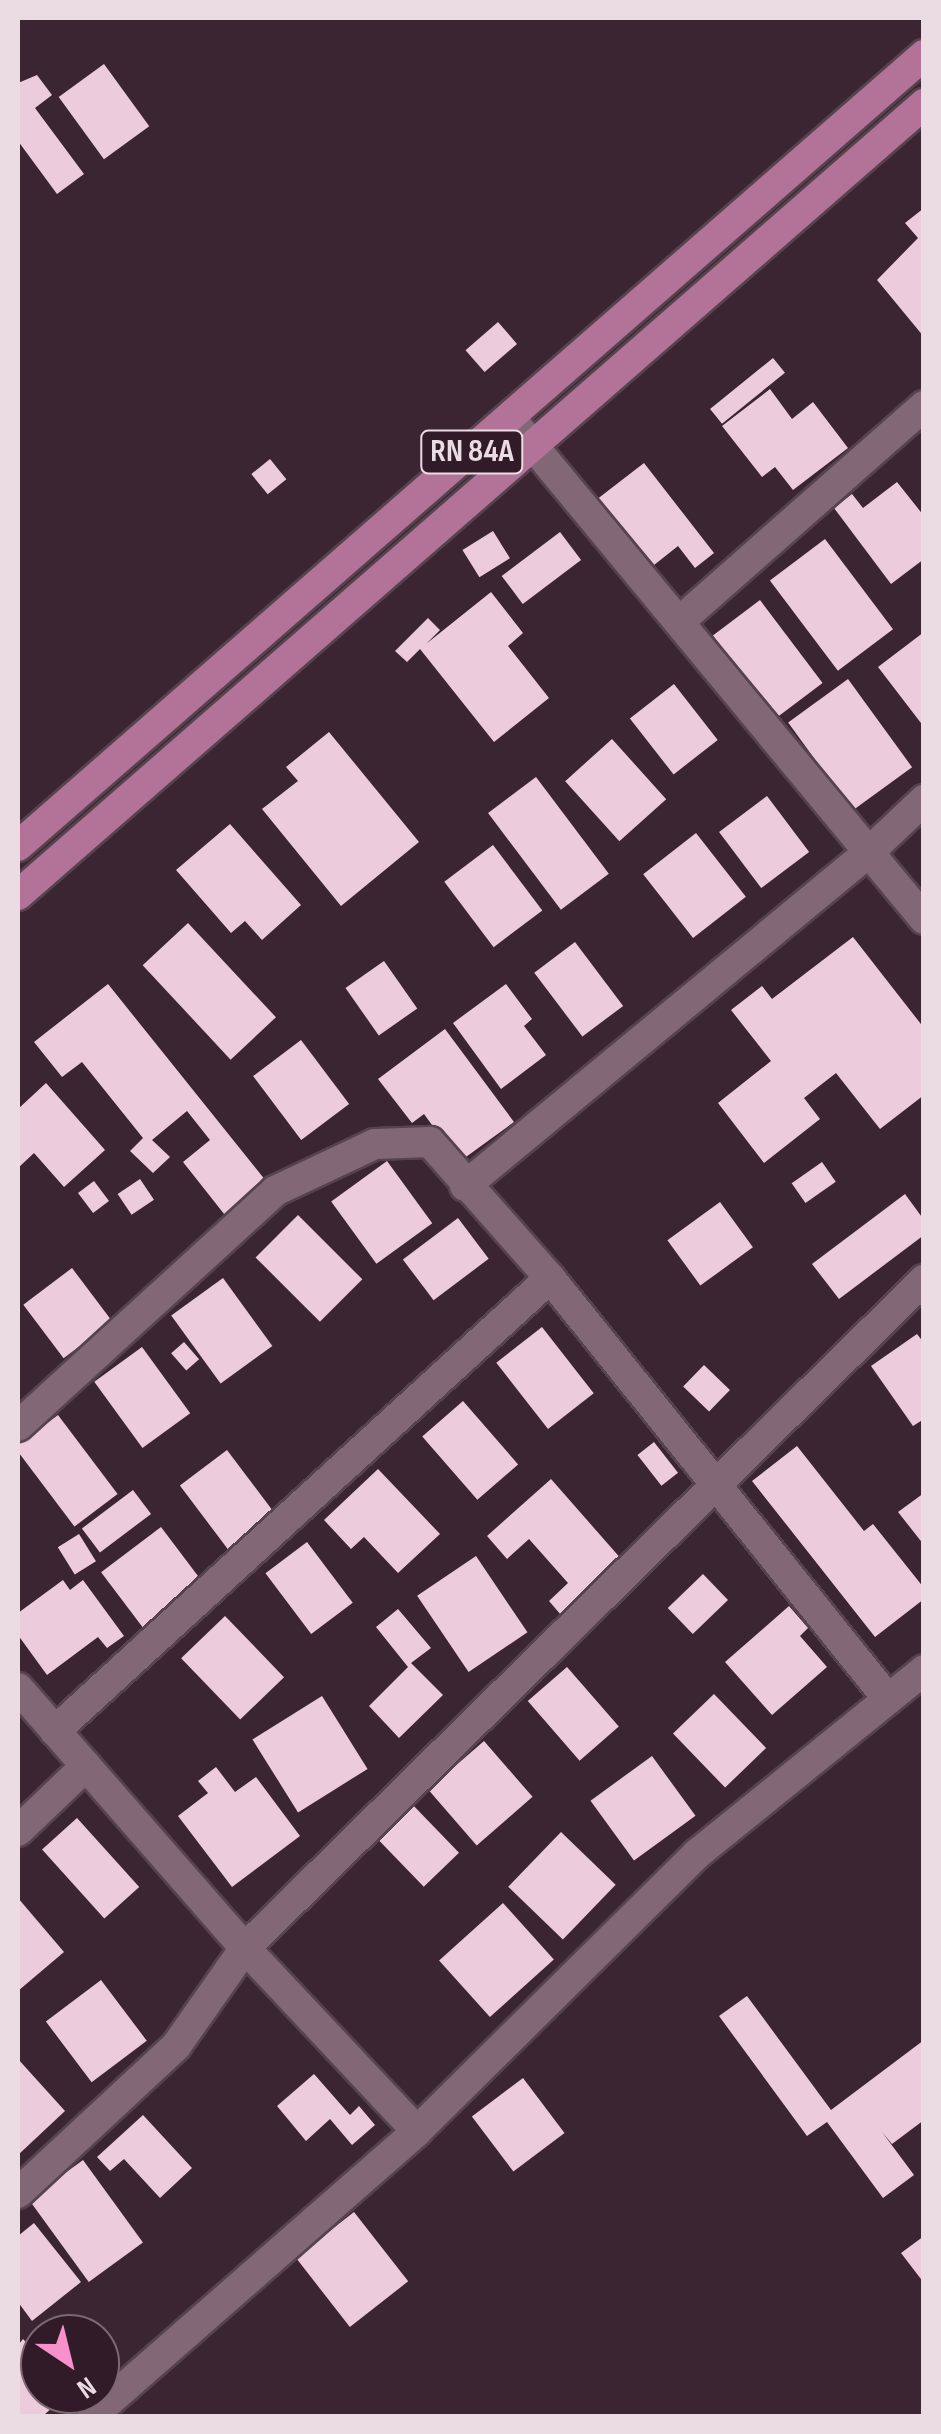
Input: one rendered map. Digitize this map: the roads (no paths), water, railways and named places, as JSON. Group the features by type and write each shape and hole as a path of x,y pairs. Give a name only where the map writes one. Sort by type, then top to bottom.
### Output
{"main road":[{"name":"RN 84A","path":"18,846 924,55"},
{"name":"RN 84A","path":"18,895 924,104"}],"street":[{"path":"680,622 924,406"},
{"path":"510,418 924,919"},
{"path":"464,1186 869,852 924,800"},
{"path":"18,1426 274,1191 375,1144 430,1142 464,1186 550,1278 712,1488 888,1699"},
{"path":"56,1731 550,1278"},
{"path":"18,2193 176,2046 245,1948 924,1280"},
{"path":"92,2416 418,2131 698,1854 924,1670"},
{"path":"18,1688 245,1948 418,2131"},
{"path":"18,1830 86,1766"}]}
